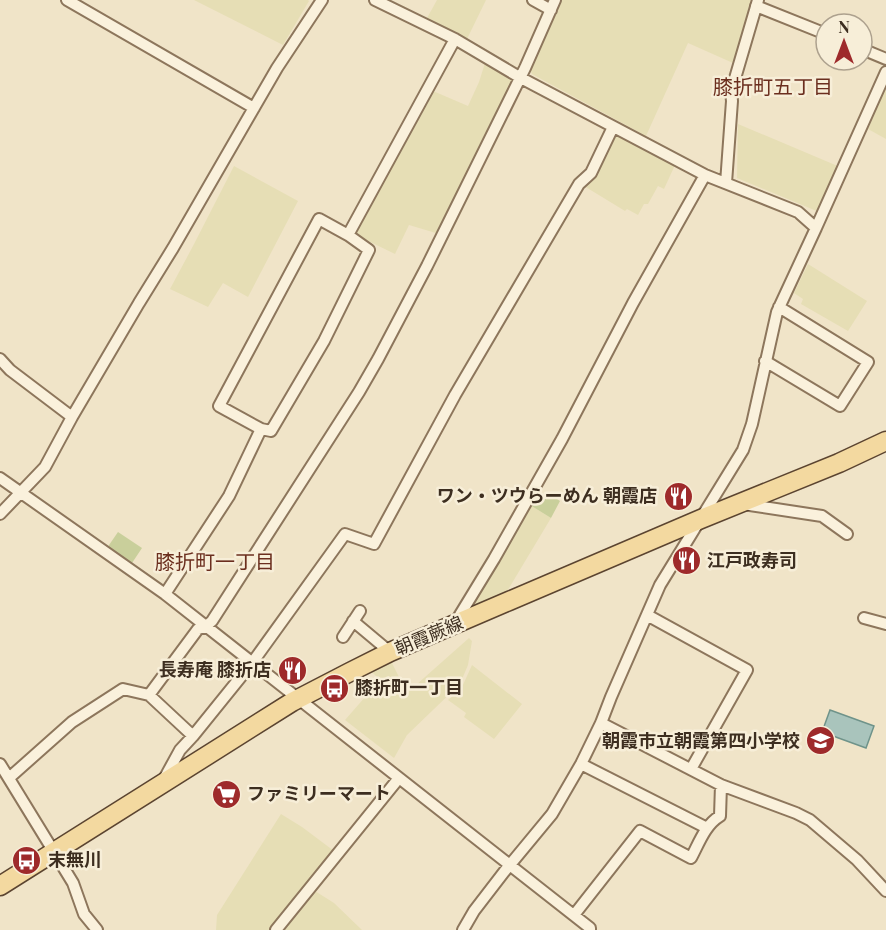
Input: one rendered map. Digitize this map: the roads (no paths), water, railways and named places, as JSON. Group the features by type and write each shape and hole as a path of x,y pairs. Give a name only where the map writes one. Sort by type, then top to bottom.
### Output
{"main road":[{"name":"朝霞蕨線","path":"0,886 297,698 390,652 701,519 839,463 886,441"}],"street":[{"path":"67,0 254,108"},
{"path":"0,514 45,467 288,49 322,0"},
{"path":"375,0 455,39 520,78 705,175 798,212 816,228"},
{"path":"149,695 198,630 212,621 378,359 520,78 553,5 533,0"},
{"path":"726,183 731,92 757,3 814,29"},
{"path":"348,235 455,39"},
{"path":"463,930 474,911 509,865 552,814 581,764 601,723 660,585 742,450 752,424 779,307 886,72"},
{"path":"161,784 180,750 252,663 345,534 374,544 458,390 579,184 591,173 613,127"},
{"path":"453,626 494,559 564,434 633,303 705,175"},
{"path":"319,219 369,250 324,341 271,431 261,429 219,406 319,219"},
{"path":"765,362 840,406 868,362 779,307"},
{"path":"0,359 10,370 72,417"},
{"path":"165,594 229,496 261,429"},
{"path":"0,478 165,594 574,915 590,930"},
{"path":"740,503 822,516 847,534"},
{"path":"343,637 360,611"},
{"path":"647,615 747,670 691,769"},
{"path":"864,618 886,624"},
{"path":"353,621 390,652"},
{"path":"9,778 72,722 123,689 149,695 193,736"},
{"path":"601,723 721,785 810,820 857,860 886,891"},
{"path":"0,764 55,851 73,883 84,914 97,930"},
{"path":"581,764 707,828"},
{"path":"276,930 399,778"},
{"path":"574,915 640,831 691,858 707,828 713,820 720,816 721,785"}],"water":[{"path":"830,710 874,726 866,748 822,732"}],"place":[{"name":"ワン・ツウらーめん 朝霞店","path":"678,496"},
{"name":"江戸政寿司","path":"686,561"},
{"name":"長寿庵 膝折店","path":"292,670"},
{"name":"膝折町一丁目","path":"334,688"},
{"name":"朝霞市立朝霞第四小学校","path":"821,741"},
{"name":"ファミリーマート","path":"226,794"},
{"name":"末無川","path":"27,860"}],"district":[{"name":"膝折町五丁目","path":"773,87"},
{"name":"膝折町一丁目","path":"215,562"}]}
